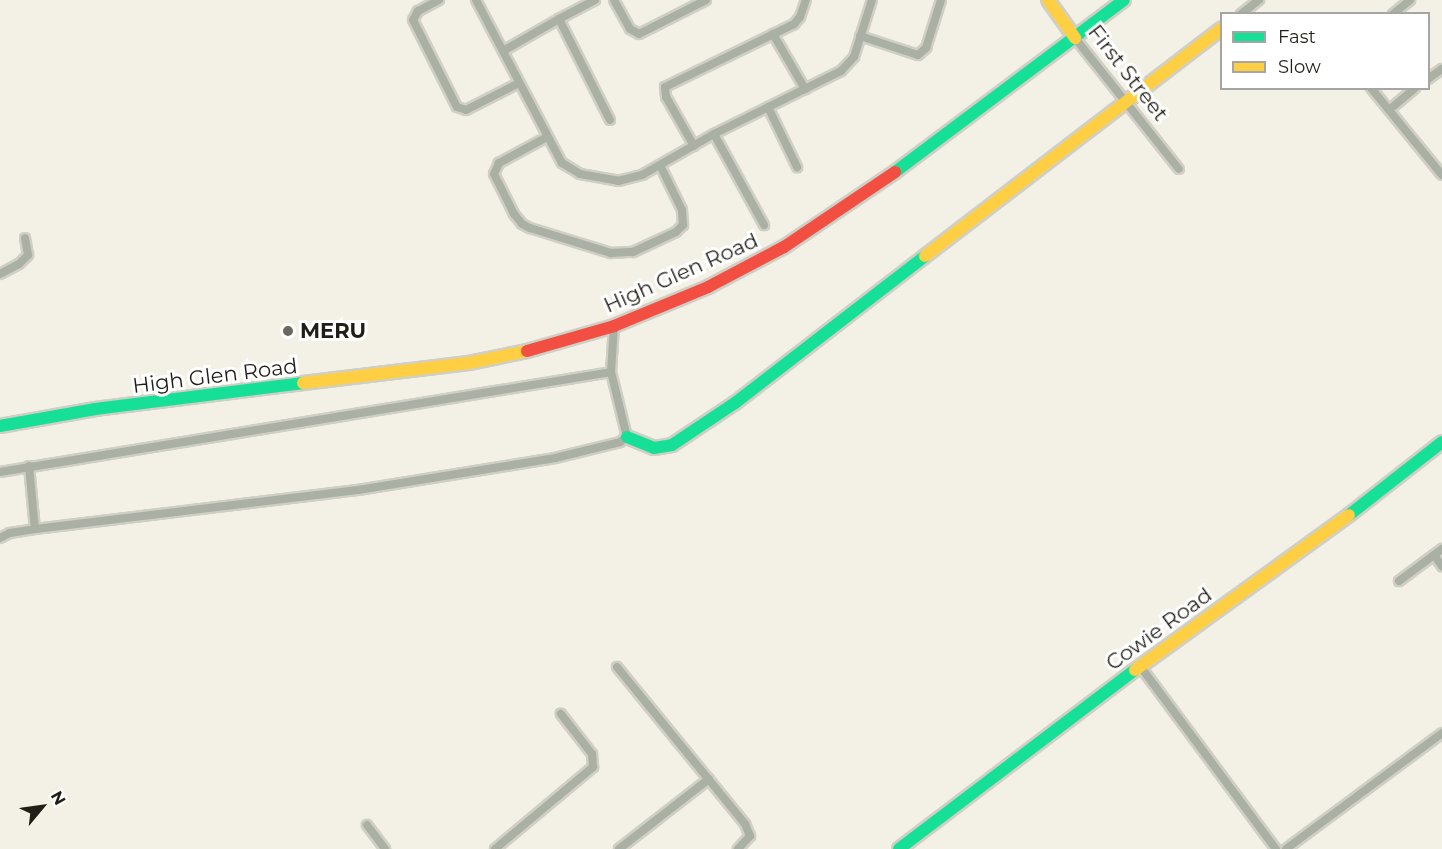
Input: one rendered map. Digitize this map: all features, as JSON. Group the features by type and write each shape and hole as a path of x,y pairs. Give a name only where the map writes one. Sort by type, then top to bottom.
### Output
{"street":[{"path":"439,0 418,11 414,20 459,109 466,110 478,105 519,83"},
{"path":"476,0 562,163 580,174 603,180 627,181 847,66 855,57 872,0"},
{"path":"503,51 595,0"},
{"path":"614,0 630,29 639,34 706,0"},
{"path":"694,146 666,97 665,87 798,20 806,0"},
{"path":"860,36 918,55 926,48 941,0"},
{"name":"First Street","path":"1048,0 1075,38 1179,169"},
{"name":"High Glen Road","path":"0,426 105,408 470,363 547,346 614,326 708,287 783,247 868,192 1124,0"},
{"path":"1243,12 1258,0"},
{"path":"1395,12 1410,0"},
{"path":"559,19 610,120"},
{"path":"627,437 654,448 672,446 708,422 1220,29"},
{"path":"773,34 805,88"},
{"path":"1373,90 1442,175"},
{"path":"1389,110 1413,90"},
{"path":"768,107 798,167"},
{"path":"714,134 764,225"},
{"path":"547,137 499,163 494,174 514,214 522,224 530,228 611,253 633,252 676,232 683,225 682,210 660,165"},
{"path":"0,274 28,255 25,238"},
{"path":"614,326 611,372 627,437"},
{"path":"0,472 611,372"},
{"path":"0,538 10,533 35,529 358,490 555,458 620,442 627,437"},
{"name":"Cowie Road","path":"899,849 1140,666 1358,509 1442,442"},
{"path":"29,466 35,529"},
{"path":"1399,581 1442,549"},
{"path":"1434,555 1442,566"},
{"path":"1140,666 1276,849"},
{"path":"617,667 745,824 750,836 738,849"},
{"path":"495,849 593,767 594,758 561,714"},
{"path":"1286,849 1442,733"},
{"path":"620,849 709,779"},
{"path":"367,825 385,849"}],"traffic: fast":[{"path":"895,172 1124,0"},
{"path":"627,437 654,448 672,445 735,403 925,256"},
{"path":"0,426 95,409 303,383"},
{"path":"1349,515 1442,442"},
{"path":"899,849 1135,670"}],"traffic: slow":[{"path":"1048,0 1075,38"},
{"path":"925,256 1220,30"},
{"path":"303,383 469,363 527,351"},
{"path":"1135,670 1349,515"}],"traffic: jam":[{"path":"527,351 614,326 708,287 784,247 895,172"}],"place":[{"name":"MERU","path":"288,331"}]}
